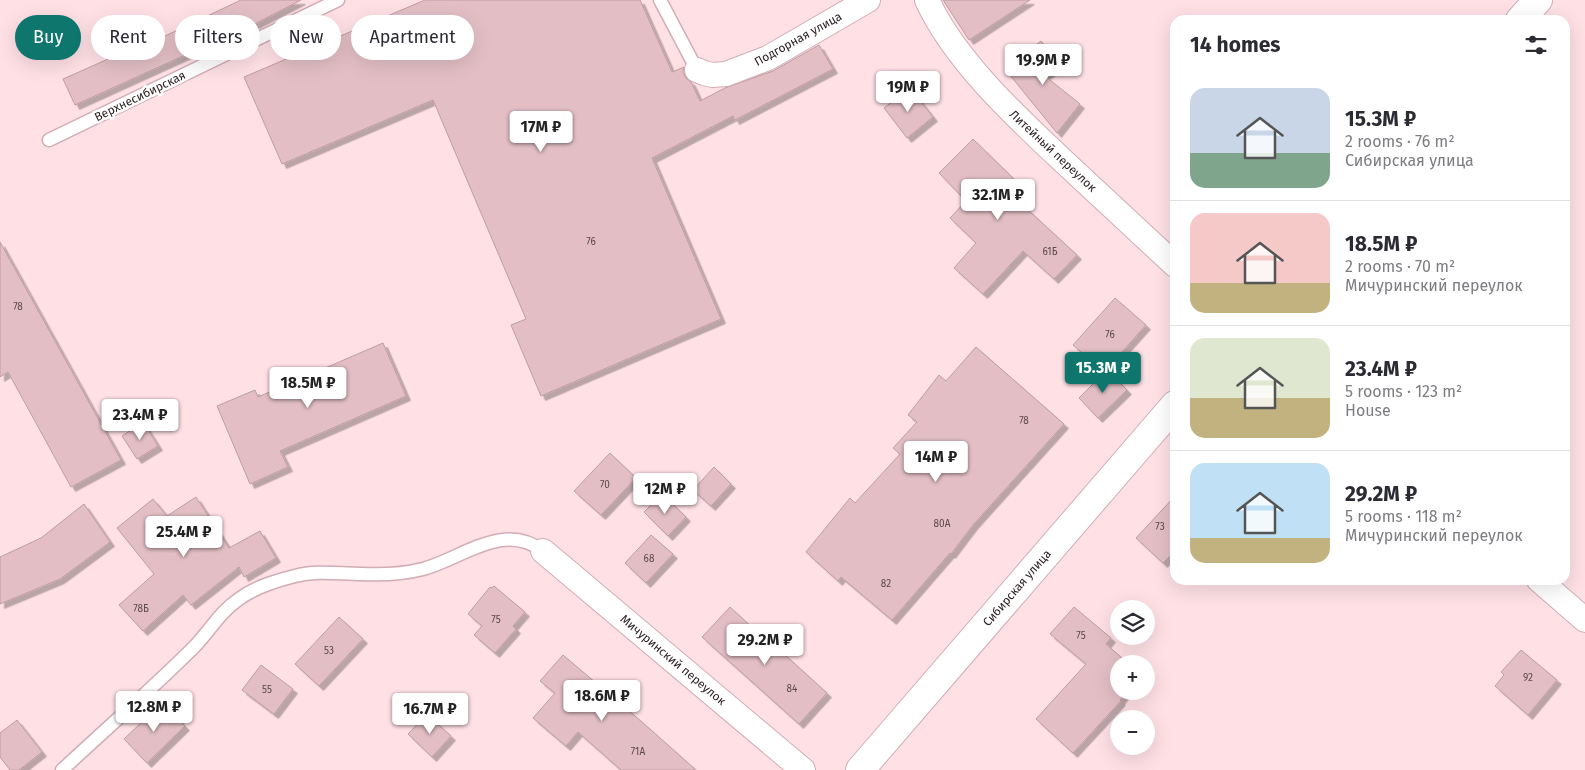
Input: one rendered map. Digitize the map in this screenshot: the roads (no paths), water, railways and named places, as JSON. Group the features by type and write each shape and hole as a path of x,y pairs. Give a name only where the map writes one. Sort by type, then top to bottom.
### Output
{"street":[{"name":"Подгорная улица","path":"697,70 704,73 726,74 761,61 868,0"},
{"name":"Литейный переулок","path":"927,0 931,10 956,48 1010,111 1170,261"},
{"path":"1524,15 1538,0"},
{"name":"Сибирская улица","path":"860,770 1170,411"},
{"name":"Мичуринский переулок","path":"544,551 803,770"},
{"path":"1545,585 1585,620"}],"lane":[{"name":"Верхнесибирская","path":"49,140 338,0"},
{"path":"660,0 697,70"},
{"path":"62,770 196,645 222,614 257,587 309,573 380,574 424,569 494,541 522,540 534,544 544,551"}]}
